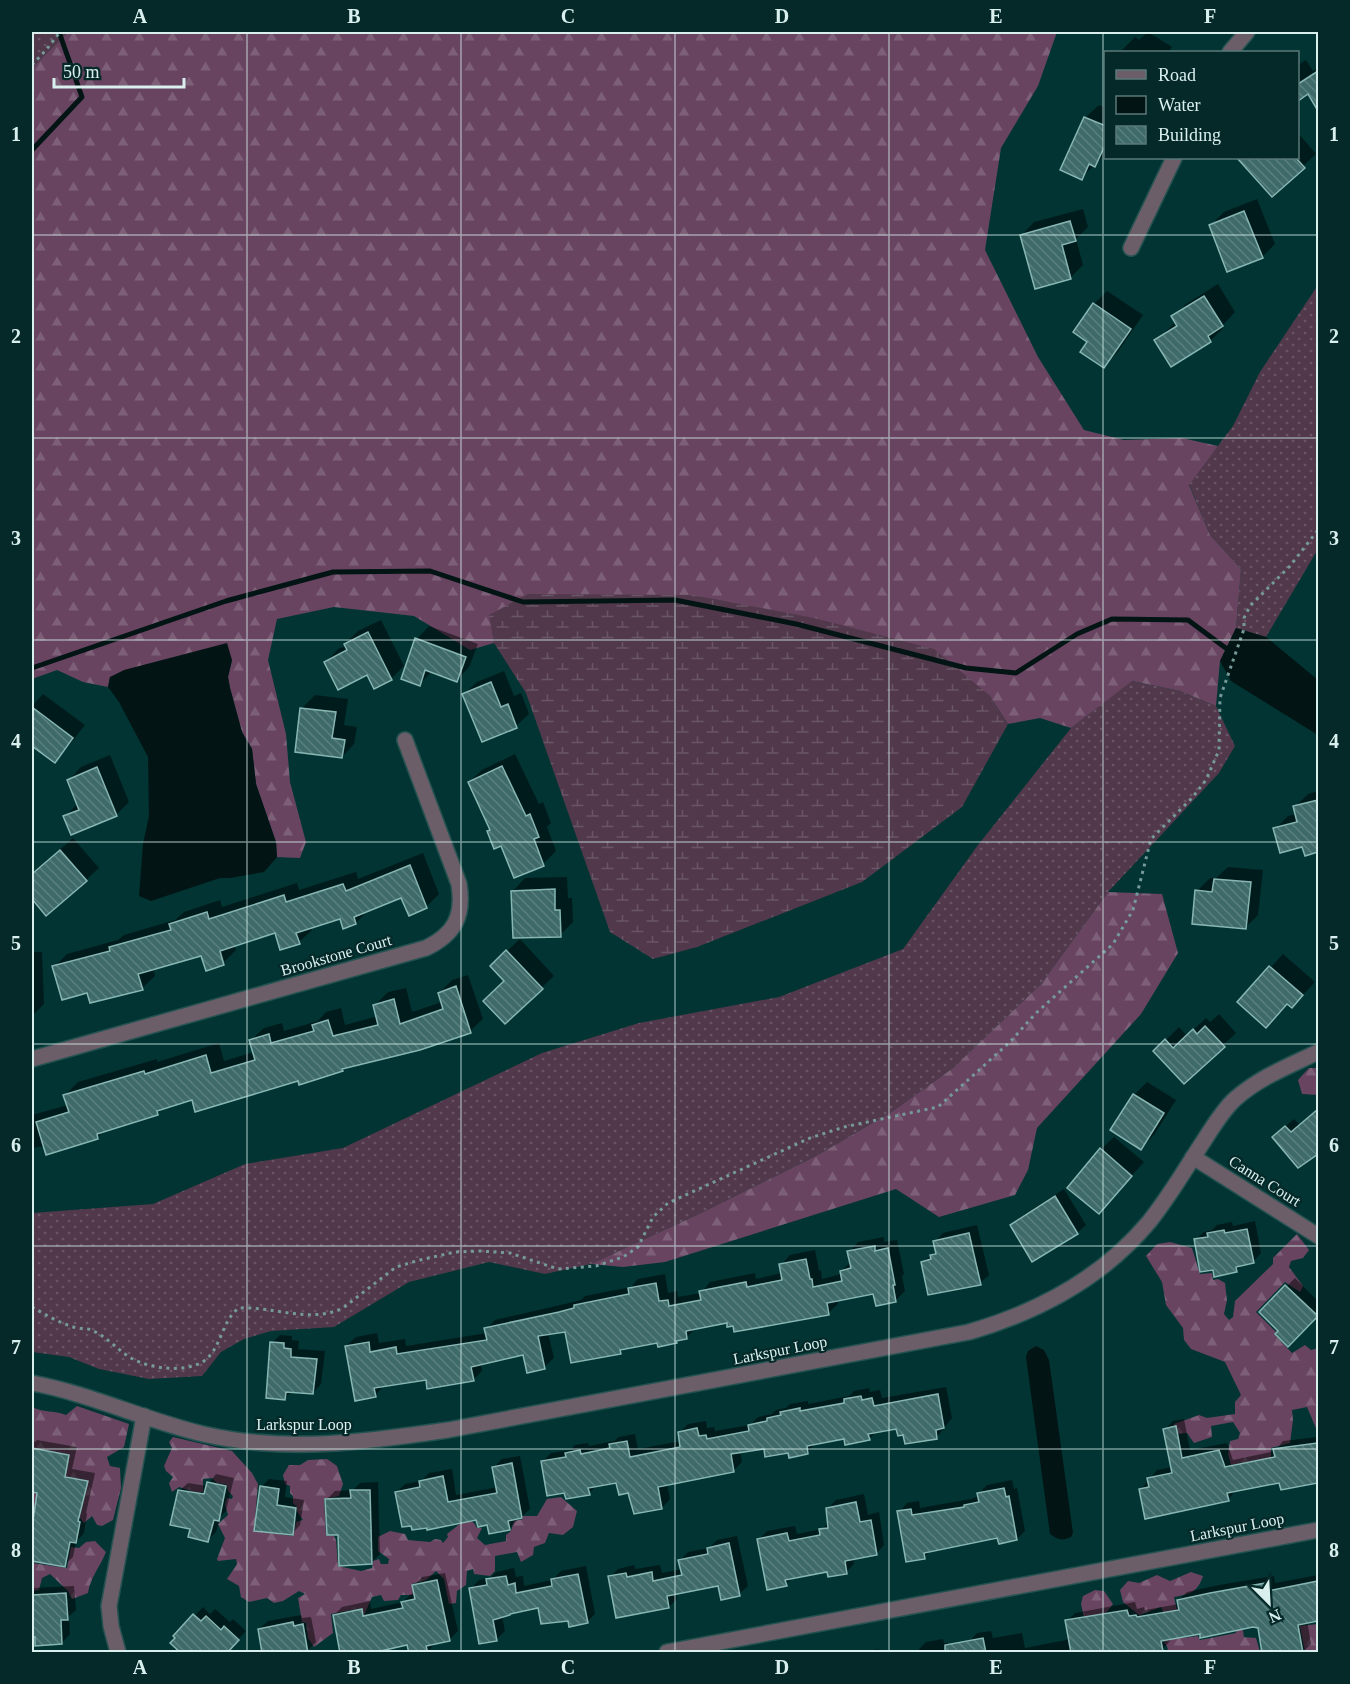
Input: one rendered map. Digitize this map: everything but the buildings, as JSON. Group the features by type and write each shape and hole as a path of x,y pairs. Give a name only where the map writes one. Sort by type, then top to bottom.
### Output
{"street":[{"path":"1231,51 1247,32"},
{"path":"1131,248 1174,159"},
{"name":"Brookstone Court","path":"32,1059 426,948 440,941 452,930 459,916 462,900 459,884 405,740"},
{"name":"Larkspur Loop","path":"32,1383 98,1400 202,1434 276,1444 328,1445 376,1441 460,1428 969,1332 1029,1311 1056,1298 1095,1273 1122,1250 1149,1222 1233,1100 1272,1074 1318,1052"},
{"name":"Canna Court","path":"1193,1157 1318,1236"},
{"path":"118,1653 109,1606 144,1416"},
{"name":"Larkspur Loop","path":"667,1653 1318,1530"}],"path":[{"path":"32,65 60,32"},
{"path":"32,1307 55,1320 77,1328 90,1329 134,1360 165,1369 183,1368 203,1361 210,1355 229,1318 239,1308 326,1315 343,1308 396,1267 420,1260 455,1252 480,1251 510,1253 558,1269 571,1269 596,1266 623,1257 638,1247 653,1217 668,1203 810,1138 844,1127 938,1107 1010,1041 1035,1014 1113,944 1133,910 1151,840 1192,798 1206,780 1219,750 1220,698 1244,629 1244,618 1250,606 1290,566 1318,530"}],"green space":[{"path":"32,32 68,32 32,68"},
{"path":"68,32 1057,32 1038,86 1001,148 985,250 1038,357 1084,430 1124,440 1182,438 1218,446 1189,485 1210,535 1241,569 1236,628 1220,661 1216,706 1180,691 1132,681 1071,728 1040,718 1008,724 989,695 490,614 494,643 470,650 414,616 334,607 277,619 268,660 286,734 290,782 306,842 300,858 277,857 276,842 256,784 252,749 242,732 230,688 228,677 232,660 110,677 108,687 83,682 57,670 32,679 32,68"},
{"path":"1318,285 1318,549 1266,637 1236,628 1241,569 1210,535 1189,484 1233,426 1260,372"},
{"path":"528,594 693,595 814,618 934,649 989,695 1008,724 962,807 862,882 697,947 653,959 610,932 526,693 494,643 489,615"},
{"path":"1131,681 1180,691 1216,706 1235,746 1219,773 1108,892 1041,984 953,1068 893,1111 816,1156 591,1264 545,1274 489,1262 409,1282 334,1327 271,1331 244,1339 221,1352 202,1376 149,1379 99,1369 69,1357 32,1352 32,1213 153,1204 245,1164 343,1148 542,1053 639,1023 779,997 903,949 978,845 1071,728"},
{"path":"1108,892 1162,894 1178,953 1141,1014 1037,1128 1028,1170 1015,1195 939,1217 896,1189 665,1262 623,1267 591,1264 816,1156 893,1111 953,1068 1041,984"},
{"path":"1309,1068 1318,1068 1318,1095 1302,1094 1298,1080"},
{"path":"1297,1234 1309,1250 1303,1258 1291,1261 1289,1267 1303,1286 1300,1292 1285,1282 1256,1312 1276,1332 1274,1334 1292,1353 1305,1345 1311,1350 1318,1348 1318,1433 1307,1407 1292,1410 1290,1443 1271,1448 1271,1458 1259,1474 1256,1460 1231,1465 1228,1454 1230,1441 1238,1439 1240,1433 1233,1422 1211,1426 1212,1437 1194,1443 1187,1433 1176,1434 1174,1424 1199,1415 1207,1418 1235,1414 1235,1402 1241,1395 1225,1362 1191,1349 1184,1340 1183,1328 1166,1305 1162,1282 1146,1256 1157,1244 1170,1242 1192,1248 1200,1274 1212,1273 1213,1280 1218,1279 1225,1283 1227,1300 1224,1314 1229,1320 1233,1317 1235,1301 1273,1264 1273,1258"},
{"path":"77,1406 129,1424 124,1447 107,1457 110,1466 120,1468 121,1488 113,1520 102,1526 97,1525 92,1516 84,1523 80,1518 33,1511 32,1514 32,1407 66,1415"},
{"path":"173,1437 232,1451 252,1473 258,1484 254,1531 293,1536 296,1522 303,1520 293,1503 290,1486 285,1484 283,1475 289,1465 300,1465 308,1460 327,1459 337,1466 343,1484 339,1496 324,1499 326,1535 334,1536 336,1540 338,1566 361,1571 372,1568 373,1561 379,1559 381,1564 388,1564 389,1559 378,1551 378,1537 390,1531 405,1534 408,1540 430,1542 435,1539 443,1543 448,1537 447,1534 466,1519 474,1523 477,1528 482,1528 477,1538 485,1545 506,1541 506,1535 511,1531 514,1521 523,1519 523,1516 537,1516 547,1499 561,1497 577,1511 573,1527 563,1535 549,1533 545,1543 534,1547 533,1555 521,1562 517,1552 495,1556 495,1571 490,1576 474,1574 473,1569 467,1571 466,1585 457,1591 456,1603 449,1604 444,1579 436,1571 426,1580 412,1584 413,1595 401,1595 398,1600 384,1601 381,1595 372,1597 364,1615 362,1608 331,1614 333,1633 314,1647 308,1638 306,1623 302,1622 298,1598 305,1594 299,1591 283,1601 274,1603 267,1598 249,1602 241,1597 239,1586 227,1579 237,1564 236,1559 218,1561 217,1559 225,1538 218,1524 228,1515 225,1505 227,1498 232,1499 233,1496 228,1491 227,1485 217,1483 212,1478 203,1479 203,1492 179,1487 172,1492 169,1483 173,1477 164,1466 172,1448 169,1442"},
{"path":"95,1541 106,1552 93,1577 88,1593 72,1599 68,1591 50,1574 42,1578 39,1590 32,1591 32,1563 67,1568 71,1547 79,1548 86,1542"},
{"path":"1191,1572 1203,1576 1199,1586 1189,1593 1174,1597 1183,1638 1198,1636 1200,1640 1236,1633 1236,1625 1242,1625 1244,1637 1256,1638 1260,1652 1168,1652 1161,1635 1163,1612 1161,1607 1139,1615 1123,1602 1120,1590 1128,1581 1139,1583 1157,1575 1170,1581"},
{"path":"1095,1590 1104,1591 1113,1604 1088,1635 1081,1604 1083,1596"},
{"path":"1318,1624 1318,1652 1305,1652 1300,1626"}],"water":[{"path":"1236,628 1266,637 1318,680 1318,735 1231,681 1220,661"},
{"path":"227,643 232,660 228,677 230,688 242,732 252,749 256,784 276,842 277,857 264,872 220,878 151,901 139,896 143,844 149,816 148,757 119,702 108,687 110,677 124,670"},
{"path":"1036,1346 1044,1350 1049,1360 1073,1533 1071,1537 1065,1539 1058,1539 1050,1534 1026,1357 1028,1351"}],"waterway":[{"path":"32,150 82,97 59,32"},
{"path":"32,668 226,601 333,572 430,571 523,602 675,600 796,624 966,668 1016,673 1077,634 1112,619 1188,620 1227,649"}]}
